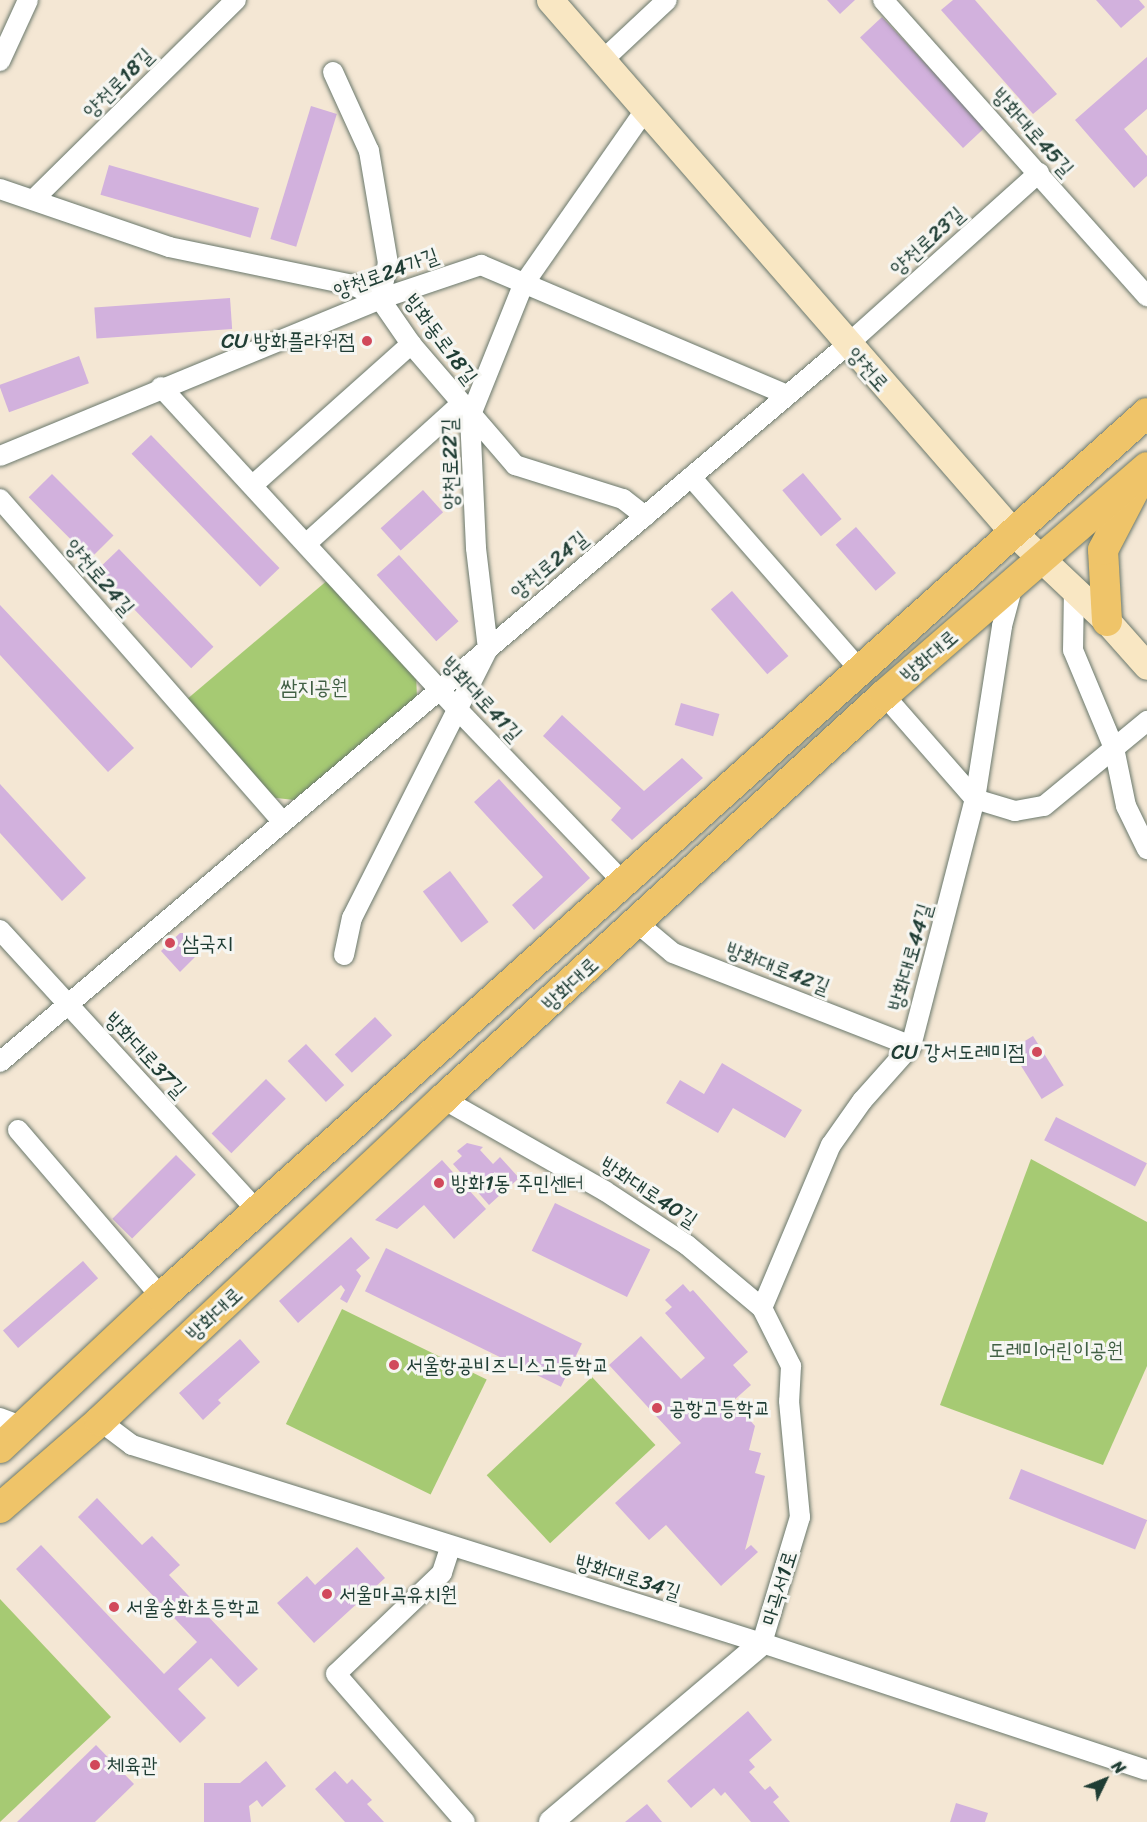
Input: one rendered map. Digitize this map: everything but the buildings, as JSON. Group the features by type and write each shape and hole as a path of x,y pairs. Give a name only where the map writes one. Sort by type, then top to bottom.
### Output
{"main road":[{"name":"양천로","path":"550,0 604,59 847,345 1013,532 1074,588 1147,666"},
{"name":"방화대로","path":"0,1448 11,1423 258,1212 1147,413"},
{"name":"방화대로","path":"0,1508 100,1420 444,1099 884,695 1147,467"},
{"path":"1107,621 1103,550 1147,467"}],"street":[{"path":"0,61 28,0"},
{"name":"양천로18길","path":"33,200 236,0"},
{"path":"604,59 667,0"},
{"name":"방화대로45길","path":"883,0 1147,296"},
{"path":"333,72 369,151 388,263 380,299"},
{"name":"양천로22길","path":"488,649 476,548 465,411 523,285 645,110"},
{"name":"양천로23길","path":"847,345 1039,173"},
{"name":"방화동로18길","path":"0,189 169,247 353,285 380,299 411,344 465,411 515,465 623,499 645,516"},
{"name":"양천로24가길","path":"0,456 161,387 380,299 481,265 523,285 788,395"},
{"path":"253,485 411,344"},
{"name":"양천로24길","path":"0,1062 847,345"},
{"name":"방화대로41길","path":"161,387 458,710 625,884"},
{"path":"306,544 465,411"},
{"path":"691,477 860,670"},
{"name":"양천로24길","path":"0,499 283,822"},
{"name":"방화대로44길","path":"762,1308 831,1145 862,1101 910,1046 975,799 1002,626 1014,582"},
{"path":"1074,588 1073,650 1114,748 1126,806 1147,849"},
{"path":"344,955 352,918 488,649"},
{"path":"884,695 975,799 1015,811 1044,806 1147,721"},
{"name":"방화대로42길","path":"636,922 673,953 910,1046"},
{"name":"방화대로37길","path":"0,930 258,1212"},
{"name":"방화대로40길","path":"444,1099 624,1203 687,1245 762,1308 791,1366"},
{"path":"18,1130 161,1297"},
{"name":"마곡서1로","path":"551,1822 762,1643 800,1517 789,1401 791,1366"},
{"name":"방화대로34길","path":"100,1420 132,1445 450,1548 762,1643 1147,1770"},
{"path":"450,1548 442,1573 336,1674 465,1822"}],"green space":[{"name":"쌈지공원","path":"329,579 416,674 417,698 294,800 268,797 186,700"},
{"name":"도레미어린이공원","path":"1031,1159 1147,1222 1147,1366 1103,1465 940,1405"},
{"path":"342,1309 487,1380 431,1495 286,1424"},
{"path":"592,1377 655,1445 550,1543 487,1475"},
{"path":"0,1599 111,1717 0,1822"}],"place":[{"name":"CU 방화플라워점","path":"367,341"},
{"name":"삼국지","path":"170,943"},
{"name":"CU 강서도레미점","path":"1037,1052"},
{"name":"방화1동 주민센터","path":"439,1183"},
{"name":"서울항공비즈니스고등학교","path":"394,1365"},
{"name":"공항고등학교","path":"657,1408"},
{"name":"서울마곡유치원","path":"327,1594"},
{"name":"서울송화초등학교","path":"114,1607"},
{"name":"체육관","path":"95,1765"}]}
